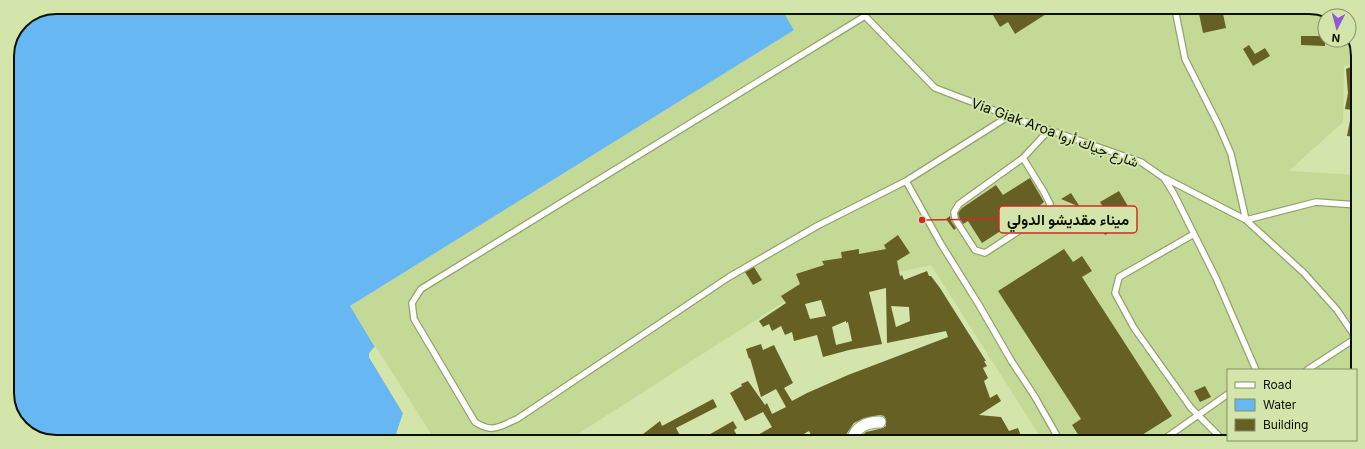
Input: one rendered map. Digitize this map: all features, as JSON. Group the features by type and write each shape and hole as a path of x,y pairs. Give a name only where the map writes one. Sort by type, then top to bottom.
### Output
{"street":[{"path":"854,435 862,425 880,422"}],"lane":[{"path":"1175,14 1185,59 1219,126 1231,154 1246,220"},
{"name":"Via Giak Aroa شارع جياك أروا","path":"866,16 935,88 1009,116 1141,162 1164,178 1174,194 1216,278 1256,369"},
{"path":"866,16 421,289 412,303 414,319 475,422 484,428 494,429 517,419 729,277 817,226 906,182 1009,116"},
{"path":"1023,158 1050,204 1048,210 1043,215 985,253 975,250 955,219 954,212 959,204 1023,158 1050,130"},
{"path":"1164,178 1246,220 1304,273 1337,310 1351,331"},
{"path":"906,182 941,244 1012,362 1036,397 1056,435"},
{"path":"1246,220 1316,202 1351,205"},
{"path":"1194,234 1119,277 1115,294 1134,328 1191,408 1218,435"},
{"path":"1309,369 1351,341"},
{"path":"1170,435 1227,395"}],"shaded area":[{"path":"785,14 1314,14 1317,14 1317,48 1350,48 1351,64 1344,66 1343,122 1289,171 1351,175 1351,369 1227,369 1227,435 1039,435 931,265 840,285 802,290 576,435 432,435 350,306 794,30"}],"water":[{"path":"56,14 785,14 794,30 350,306 375,347 372,349 369,357 403,413 396,435 51,435 37,431 26,423 18,412 14,396 14,56 17,40 26,26 40,17"}],"pier":[{"path":"375,347 377,349 371,353 371,356 405,412 404,415 369,357 369,353"}],"building":[{"path":"1046,14 1015,34 1008,22 1000,27 993,15"},
{"path":"1199,14 1223,14 1226,28 1203,33"},
{"path":"1301,36 1317,36 1317,46 1301,45"},
{"path":"1249,45 1255,54 1265,48 1270,56 1253,66 1243,49"},
{"path":"1351,67 1351,110 1345,109 1348,93 1346,69"},
{"path":"1351,115 1351,136 1347,136"},
{"path":"1030,178 1044,202 1038,207 1040,210 1033,215 1030,212 982,243 968,221 963,224 958,213 962,208 996,185 1003,195"},
{"path":"1119,191 1129,208 1110,219 1100,202"},
{"path":"1071,193 1080,207 1061,199"},
{"path":"950,216 951,221 956,228 954,230 946,219"},
{"path":"1106,223 1112,231 1105,235 1100,227"},
{"path":"898,235 910,253 897,261 900,276 902,275 904,280 927,271 929,276 931,276 940,288 986,361 984,361 987,366 983,368 988,378 984,381 990,398 997,394 1001,401 979,415 1001,417 1009,431 1018,428 1021,435 863,435 866,432 886,426 886,419 884,416 880,415 864,418 854,423 846,435 811,435 809,431 802,435 758,435 772,427 763,412 745,421 730,393 742,386 741,384 748,381 765,405 767,403 772,414 786,407 776,389 761,397 746,349 761,344 763,350 774,345 793,383 784,388 792,401 848,375 948,337 946,331 887,343 886,288 869,292 882,344 849,350 823,357 817,335 794,341 792,332 785,335 781,326 772,331 769,324 763,327 759,321 786,303 781,296 800,284 796,274 824,265 822,261 842,258 841,252 859,249 859,254 886,249 884,245","holes":["821,300 826,316 810,319 805,304","891,306 909,307 910,321 896,327","846,321 846,323 848,322 852,341 836,345 832,327"]},
{"path":"1064,249 1073,262 1082,256 1092,271 1082,277 1172,416 1142,435 1078,435 1072,425 1081,419 998,291"},
{"path":"754,267 762,280 753,285 745,272"},
{"path":"1205,386 1211,397 1200,402 1194,391"},
{"path":"713,399 717,407 676,428 680,435 642,435 660,421 662,426"},
{"path":"733,421 737,428 734,430 737,435 708,435"}],"place":[{"name":"ميناء مقديشو الدولي","path":"922,220"}]}
